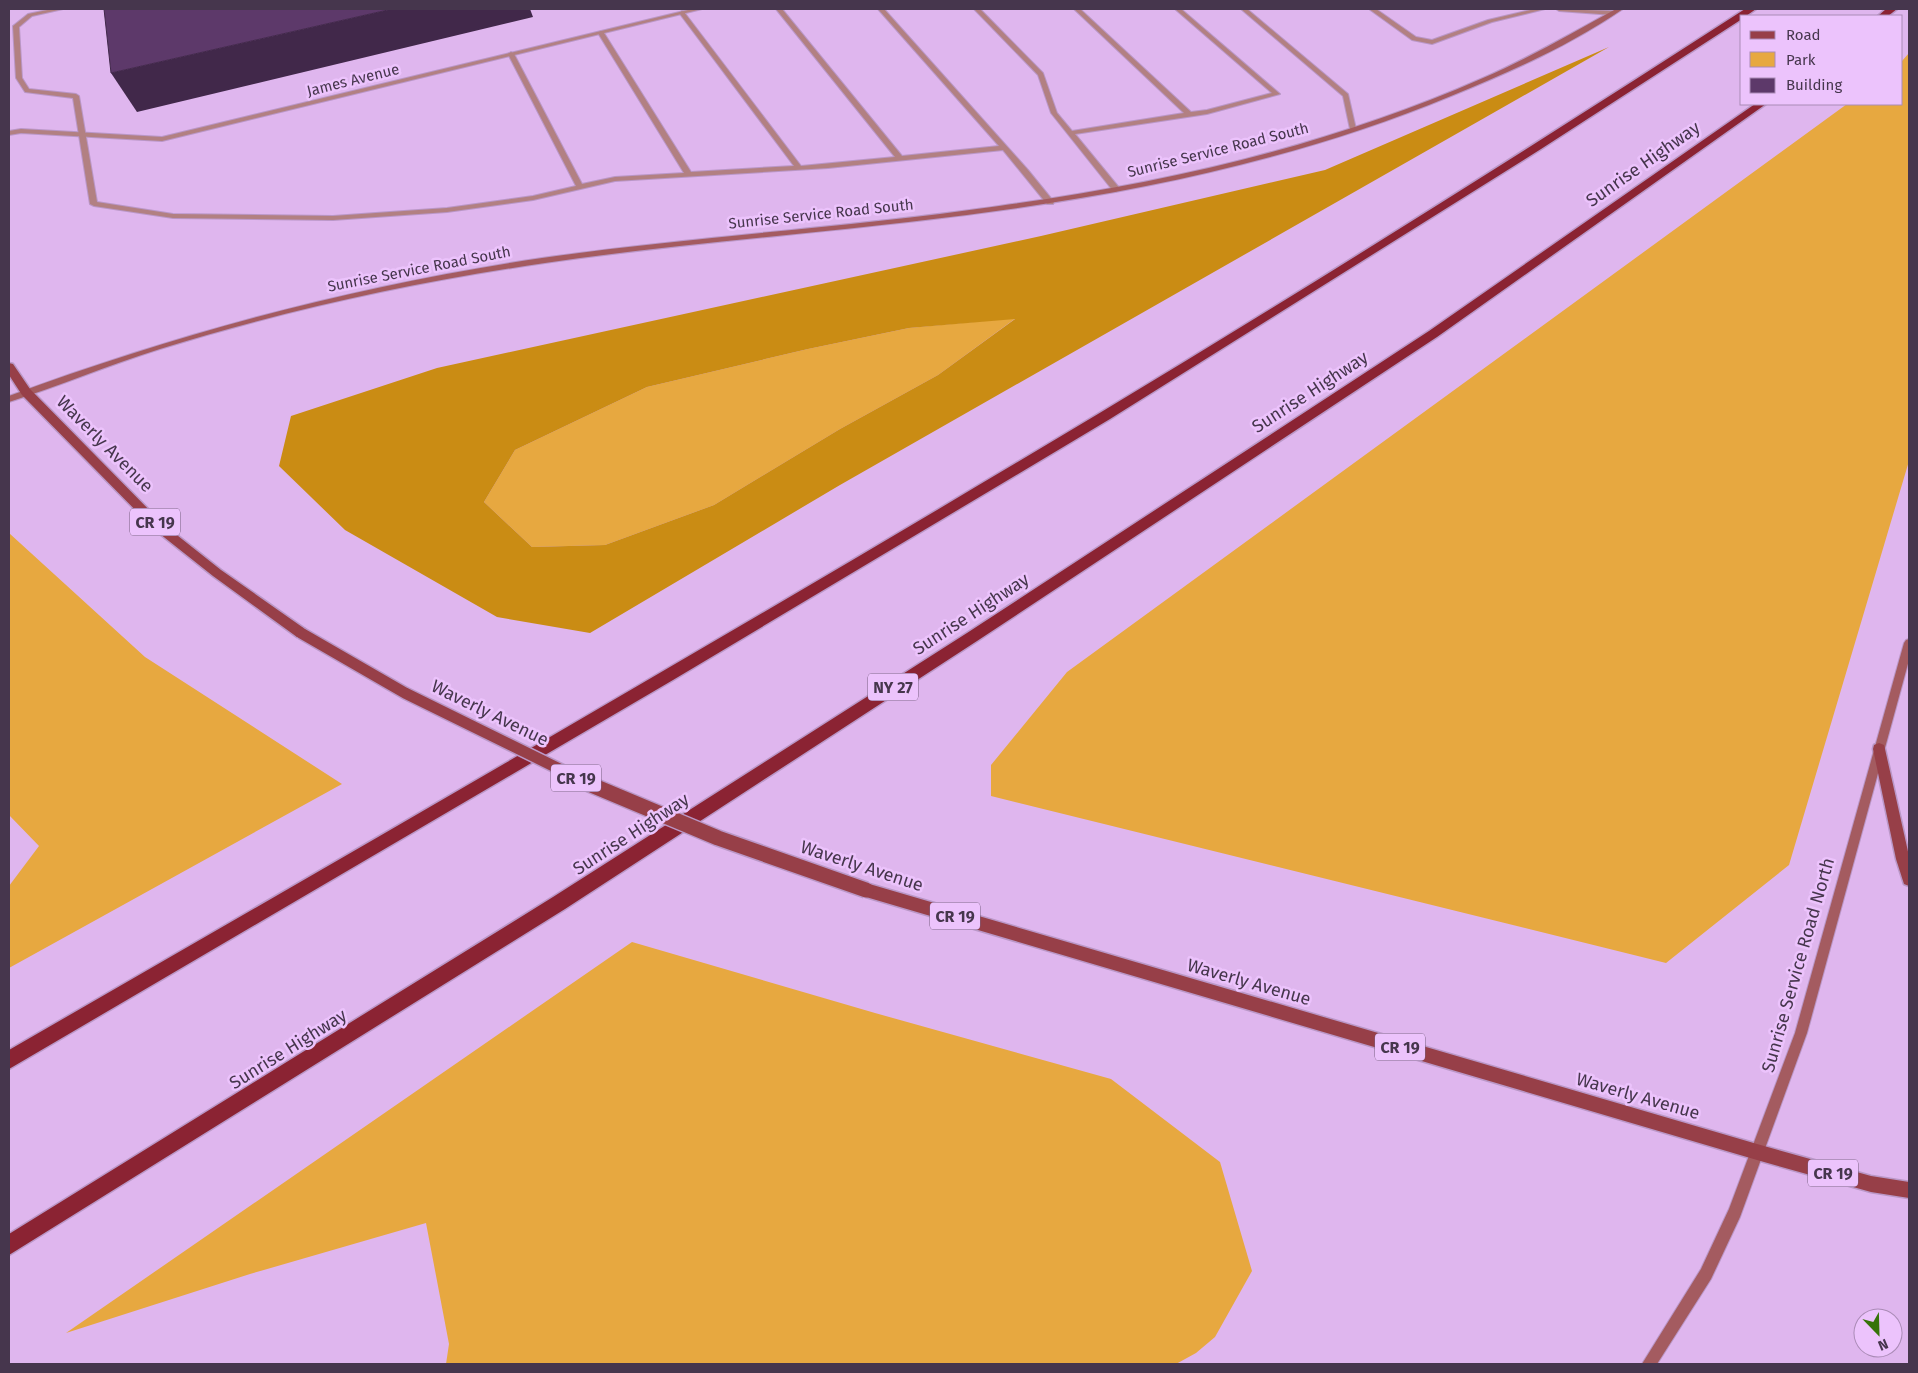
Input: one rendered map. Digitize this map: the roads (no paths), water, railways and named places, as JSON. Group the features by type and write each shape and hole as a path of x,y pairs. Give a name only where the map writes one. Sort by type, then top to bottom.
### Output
{"highway":[{"path":"9,1060 590,723 926,524 1173,375 1528,155 1740,16"},
{"name":"Sunrise Highway","path":"9,1245 559,902 964,642 1433,334 1760,105"}],"main road":[{"name":"Sunrise Service Road South","path":"9,399 127,357 230,327 325,302 427,280 528,262 616,250 1050,202 1207,171 1354,129 1473,85 1562,41 1616,11"},
{"name":"Waverly Avenue","path":"9,367 26,392 159,527 217,573 301,633 405,693 588,783 718,838 866,890 1757,1152 1871,1184 1909,1190"},
{"name":"Sunrise Service Road North","path":"1649,1364 1706,1274 1735,1212 1801,1033 1909,643"},
{"path":"1879,749 1909,879"}],"street":[{"path":"60,9 30,15 16,26 19,78 27,91 76,96 94,204 174,216 333,218 447,210 533,198 616,179 799,168 1004,148"},
{"name":"James Avenue","path":"9,132 21,131 162,139 699,9"},
{"path":"779,9 900,159"},
{"path":"881,9 1050,202"},
{"path":"977,9 1041,74 1054,112 1117,190"},
{"path":"1077,9 1190,115"},
{"path":"1071,133 1190,115 1277,94 1178,9"},
{"path":"1244,9 1346,95 1354,129"},
{"path":"1372,9 1414,38 1432,42 1490,21 1542,9"},
{"path":"1559,9 1616,11"},
{"path":"682,13 799,168"},
{"path":"601,32 689,175"},
{"path":"511,54 580,187"}]}
